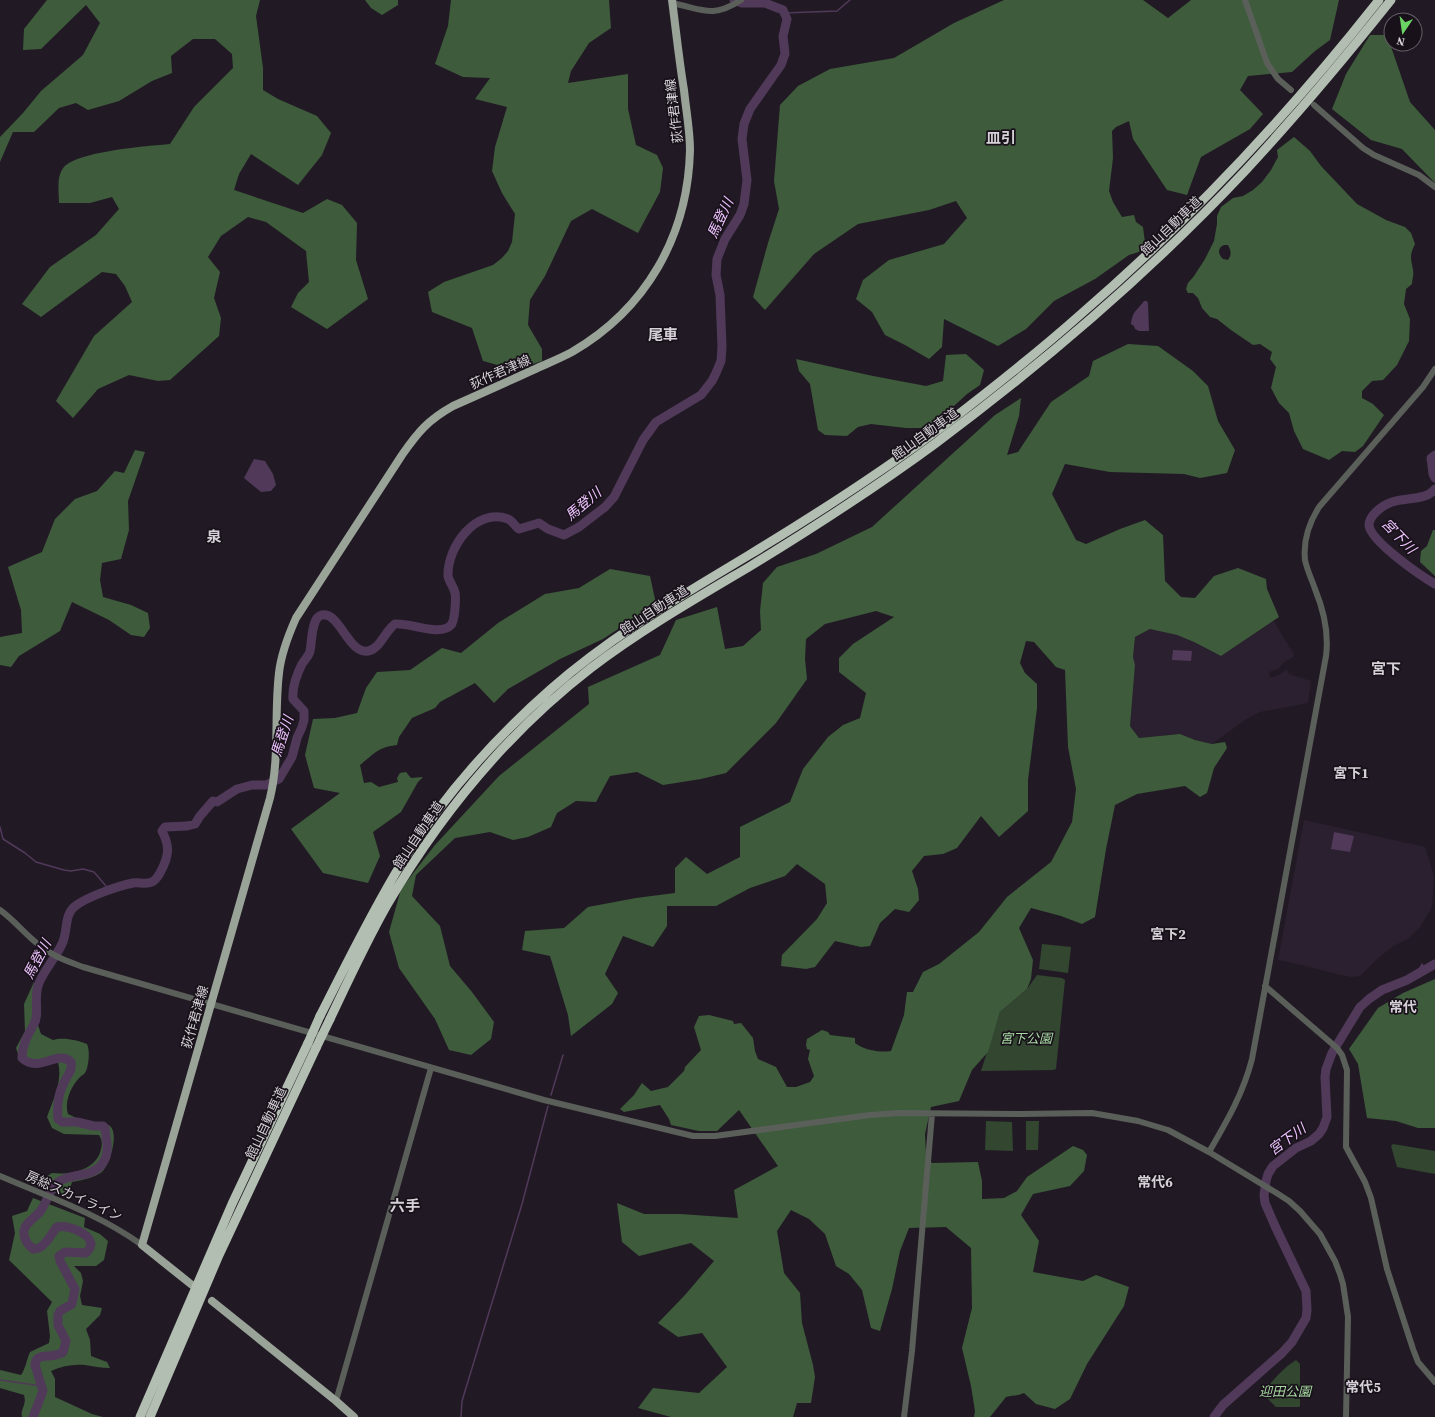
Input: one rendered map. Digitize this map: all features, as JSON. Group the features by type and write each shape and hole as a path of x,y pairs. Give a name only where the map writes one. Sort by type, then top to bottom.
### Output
{"highway":[{"name":"館山自動車道","path":"312,1046 320,1016 373,913 401,863 445,801 499,739 526,712 553,687 629,629 802,522 898,458 996,385 1056,336 1144,257 1220,182 1302,93 1379,0"},
{"name":"館山自動車道","path":"146,1414 232,1204 312,1046 330,1019 370,937 387,906 432,834 481,772 534,717 591,668 685,605 816,525 884,480 984,406 1053,351 1181,236 1244,172 1300,110 1391,0"}],"main road":[{"name":"荻作君津線","path":"142,1246 271,794 276,762 279,673 290,631 296,618 415,436 425,425 439,414 571,352 602,332 641,293 653,278 664,259 681,215 686,196 690,149 689,127 672,1"},
{"name":"房総スカイライン","path":"142,1246 192,1285"},
{"path":"212,1301 354,1417"}],"street":[{"path":"672,1 712,12 724,10 740,0"},
{"path":"1245,0 1267,63 1278,79 1291,90"},
{"path":"1314,105 1363,148 1374,155 1419,176 1435,187"},
{"path":"1209,1152 1236,1106 1252,1059 1328,644 1326,623 1306,562 1306,539 1310,524 1319,507 1423,387 1435,368"},
{"path":"0,910 12,918 22,930 46,950 67,961 544,1100 693,1136 715,1136 870,1115 899,1113 1099,1113 1138,1121 1168,1130 1209,1152 1289,1201 1313,1226 1327,1245 1340,1274 1346,1300 1348,1318 1346,1417"},
{"path":"1265,986 1330,1042 1342,1055 1348,1078 1346,1147 1365,1182 1371,1198 1387,1269 1416,1356 1421,1366 1435,1382"},
{"path":"336,1401 431,1068"},
{"path":"904,1417 912,1351 932,1114"},
{"name":"房総スカイライン","path":"0,1176 104,1220 124,1232 142,1246"}],"shaded area":[{"path":"1144,301 1147,301 1148,303 1149,331 1139,331 1131,324 1134,313"},
{"path":"254,459 265,461 273,474 276,485 271,491 261,492 244,478"},
{"path":"1274,621 1294,654 1293,657 1283,663 1278,669 1269,672 1269,675 1271,678 1279,675 1287,669 1289,674 1311,681 1308,703 1260,712 1245,720 1212,744 1195,740 1180,734 1139,738 1130,726 1135,666 1133,657 1135,637 1150,629 1177,635 1221,656"},
{"path":"1173,650 1192,651 1191,661 1172,660"},
{"path":"1304,820 1425,847 1434,876 1432,907 1420,927 1409,938 1392,947 1360,976 1351,977 1278,960"},
{"path":"1334,832 1354,836 1350,852 1331,849"},
{"path":"1435,959 1435,966 1424,975 1420,976 1417,971 1422,963 1425,967 1427,967"},
{"path":"1332,1051 1335,1055 1328,1069 1326,1085 1323,1084 1324,1074"}],"green space":[{"path":"47,0 260,0 256,16 263,68 263,90 278,99 317,116 331,133 322,155 298,185 251,154 239,174 234,190 303,213 327,199 342,205 357,223 356,260 368,299 327,329 291,307 298,293 309,282 306,251 266,222 248,217 221,236 208,257 220,272 214,298 221,318 219,336 170,380 158,381 129,375 98,389 73,418 56,401 94,336 132,302 125,286 116,274 102,272 41,317 22,304 50,267 96,235 119,209 112,197 90,203 59,203 58,184 61,171 72,162 98,153 170,144 194,107 233,68 232,54 215,39 193,39 171,56 172,73 152,81 119,101 88,110 76,103 59,108 34,132 13,132 0,162 0,137 23,113 41,91 83,55 100,23 86,5 41,49 23,50 24,29"},
{"path":"365,0 398,0 398,5 382,15 371,8"},
{"path":"451,0 609,0 611,28 589,43 571,71 568,83 628,74 628,109 636,145 657,155 663,168 660,192 638,233 592,209 571,221 545,276 530,300 528,325 542,349 542,361 515,370 483,361 472,328 432,312 428,292 444,282 493,265 502,258 508,251 512,242 515,214 502,193 492,171 495,147 507,107 475,99 490,78 463,77 435,64 448,26"},
{"path":"1004,0 1143,0 1168,18 1191,0 1339,0 1330,40 1315,51 1292,72 1248,76 1240,90 1263,114 1250,129 1201,157 1187,195 1167,190 1133,139 1129,121 1116,127 1112,131 1113,158 1109,191 1113,202 1122,217 1134,215 1136,222 1143,227 1145,243 1142,251 1129,255 1095,279 1054,301 1026,329 998,346 944,319 942,347 929,359 885,335 872,312 856,299 863,280 889,260 944,244 967,218 956,201 929,210 858,224 814,254 765,310 753,297 779,209 774,181 780,105 798,86 830,69 894,58 954,23"},
{"path":"1370,35 1383,35 1383,52 1393,52 1410,102 1435,130 1435,183 1402,149 1371,140 1332,109 1346,74"},
{"path":"1294,137 1310,151 1321,166 1357,204 1386,220 1405,227 1411,233 1415,244 1411,257 1413,272 1412,284 1406,289 1404,304 1410,319 1409,341 1397,365 1383,380 1372,381 1362,391 1362,398 1373,404 1384,415 1363,446 1355,452 1342,451 1329,460 1303,449 1294,431 1289,413 1279,403 1271,388 1276,367 1270,359 1272,352 1260,344 1253,345 1217,319 1210,317 1202,308 1198,298 1193,293 1188,293 1186,289 1188,283 1205,259 1214,241 1217,216 1221,207 1233,198 1243,196 1253,190 1262,182 1278,157 1277,150","holes":["1228,245 1231,252 1228,260 1223,259 1219,251 1222,246"]},
{"path":"1128,344 1158,346 1193,371 1208,386 1218,421 1235,450 1227,473 1200,478 1184,474 1110,472 1065,464 1052,494 1076,540 1086,544 1145,520 1163,535 1165,581 1181,597 1195,598 1214,576 1238,568 1266,579 1267,589 1279,617 1221,656 1177,635 1150,629 1135,637 1133,657 1135,665 1130,726 1139,738 1180,734 1195,740 1212,744 1225,742 1227,748 1214,768 1207,793 1200,797 1185,786 1137,794 1115,805 1095,917 1082,924 1061,916 1031,908 1019,928 1033,960 1031,979 1027,989 1000,1012 988,1052 972,1070 959,1101 931,1107 925,1134 926,1155 932,1163 978,1162 982,1181 982,1199 1004,1198 1017,1191 1027,1177 1073,1146 1083,1150 1087,1155 1084,1171 1070,1186 1033,1194 1021,1215 1039,1241 1033,1272 1083,1281 1096,1275 1129,1287 1124,1306 1087,1364 1070,1399 1055,1409 1036,1404 1024,1393 1006,1397 990,1417 974,1417 975,1411 971,1386 962,1348 972,1308 971,1248 946,1227 909,1228 900,1251 892,1289 880,1331 871,1328 862,1290 849,1274 836,1266 825,1234 809,1219 791,1210 777,1231 784,1273 800,1293 802,1323 815,1377 811,1403 797,1403 793,1417 671,1417 638,1408 653,1388 699,1393 727,1367 702,1333 678,1337 658,1323 685,1295 714,1261 691,1243 639,1256 622,1242 617,1203 644,1214 680,1214 738,1218 734,1190 778,1166 739,1110 717,1131 699,1131 671,1125 660,1105 624,1112 620,1109 634,1095 642,1083 651,1091 668,1087 684,1071 685,1067 701,1050 694,1027 699,1016 709,1015 733,1021 734,1024 741,1023 753,1038 758,1059 776,1067 787,1087 796,1087 810,1082 814,1076 808,1059 810,1050 807,1049 807,1039 822,1030 828,1032 830,1035 855,1038 855,1043 867,1049 882,1052 891,1051 904,1015 907,992 913,992 923,972 939,964 979,932 1007,897 1051,862 1072,822 1076,789 1068,747 1065,670 1056,667 1034,642 1026,641 1020,663 1025,673 1037,684 1037,708 1028,780 1028,811 999,837 981,816 957,848 943,854 924,856 912,871 918,889 919,900 909,912 895,909 880,923 870,946 861,947 835,941 815,967 806,969 781,966 782,955 817,919 827,903 825,884 797,864 785,876 750,888 716,906 667,906 667,926 653,947 623,936 605,974 618,993 612,1004 571,1036 568,1015 550,956 522,950 525,931 564,928 588,907 636,898 675,893 675,868 686,857 707,874 740,857 740,827 790,802 803,769 828,737 843,725 860,718 866,693 839,672 839,658 853,644 894,617 876,611 825,624 806,639 805,659 807,679 776,723 726,773 701,779 663,785 637,772 610,776 596,802 576,801 557,813 551,827 528,837 513,840 490,832 455,838 416,875 412,896 440,926 450,966 472,992 494,1022 491,1039 471,1055 449,1050 435,1019 399,968 389,932 401,889 435,845 499,776 589,704 588,687 660,655 676,620 717,607 725,649 743,646 761,630 760,611 763,583 777,567 816,554 872,527 995,415 1021,398 1019,416 1007,455 1018,452 1051,402 1089,376 1093,361"},
{"path":"966,354 984,370 980,385 967,394 930,428 906,428 871,424 858,427 847,436 825,435 818,430 810,384 799,371 796,359 926,386 943,381 946,355"},
{"path":"135,450 145,452 128,501 129,530 121,559 102,563 100,580 103,597 131,605 148,613 150,628 144,637 131,635 109,620 72,602 60,631 19,656 11,667 0,665 0,637 22,633 21,610 8,567 42,552 55,519 75,499 97,491 115,471 124,473"},
{"path":"1435,455 1435,483 1429,472 1429,464"},
{"path":"1433,530 1435,530 1435,576 1420,562 1421,551 1427,546"},
{"path":"610,569 650,576 656,604 603,639 560,659 508,689 494,703 475,683 440,702 435,708 412,718 399,737 397,745 381,749 360,765 364,783 371,782 379,787 398,782 397,778 400,773 406,772 411,778 423,777 418,782 401,812 373,832 380,856 368,883 323,873 291,829 340,793 314,788 305,755 313,719 335,718 357,713 366,688 377,672 410,670 442,648 461,653 498,623 545,594 579,588"},
{"path":"1042,944 1071,947 1068,973 1039,969"},
{"name":"宮下公園","path":"1037,975 1062,978 1065,980 1056,1069 981,1071 1000,1012 1027,989"},
{"path":"1435,979 1435,1128 1418,1128 1396,1121 1367,1118 1358,1064 1349,1049 1378,1008 1403,993"},
{"path":"34,982 34,1013 41,1034 53,1040 70,1039 79,1041 87,1044 89,1050 85,1073 80,1077 69,1094 67,1104 68,1114 87,1122 108,1125 113,1130 114,1135 114,1142 105,1168 102,1172 95,1176 72,1182 67,1198 35,1184 52,1173 73,1172 86,1168 97,1159 102,1146 102,1141 99,1135 64,1134 52,1128 47,1117 58,1083 58,1062 33,1067 28,1066 20,1058 16,1048 25,1031 24,1004"},
{"path":"986,1121 1012,1122 1013,1151 985,1150"},
{"path":"1026,1121 1039,1121 1038,1150 1026,1150"},
{"path":"1393,1144 1435,1151 1435,1174 1397,1167 1391,1146"},
{"path":"33,1198 85,1218 84,1227 100,1234 108,1241 104,1260 96,1266 74,1266 81,1273 83,1281 80,1296 82,1305 102,1308 100,1315 86,1329 90,1340 91,1356 107,1362 110,1368 76,1365 51,1371 55,1379 55,1397 92,1414 103,1417 22,1417 25,1402 24,1395 0,1388 0,1370 21,1375 30,1352 49,1343 50,1336 47,1311 52,1302 9,1260 15,1233 12,1216 27,1211"},
{"name":"迎田公園","path":"1296,1360 1300,1364 1300,1406 1276,1407 1264,1395 1277,1376 1287,1366"}],"waterway":[{"name":"馬登川","path":"33,1417 43,1391 35,1365 36,1361 38,1358 63,1352 66,1341 58,1325 58,1315 60,1311 72,1304 75,1289 60,1261 59,1256 65,1252 86,1253 90,1248 91,1243 86,1236 77,1230 66,1227 57,1227 44,1245 37,1249 33,1249 27,1243 24,1231 26,1225 41,1210 51,1191 58,1182 95,1170 100,1167 107,1153 107,1141 105,1128 103,1126 94,1126 77,1122 62,1122 58,1119 59,1097 61,1089 70,1071 71,1062 60,1058 35,1064 22,1058 24,1044 36,1020 37,988 41,978 62,944 67,919 74,907 86,899 127,884 147,883 155,880 166,861 168,851 165,836 162,831 165,827 195,824 213,801 217,802 237,789 252,785 266,785 279,779 292,757 304,720 304,711 293,699 293,690 300,668 308,656 311,647 314,625 318,617 322,615 328,616 334,620 355,646 361,650 368,651 376,647 395,624 440,630 446,628 452,623 455,605 454,591 448,576 449,565 452,553 466,532 475,524 485,519 496,517 510,520 519,529 539,523 548,529 564,535 579,527 605,507 614,497 643,440 656,422 701,395 712,381 721,361 722,347 720,295 716,275 717,259 725,239 740,215 744,204 747,180 742,139 744,124 750,109 781,65 785,54 783,36 787,19 783,10 765,3 742,3 734,0"},
{"path":"784,13 837,11 850,0"},
{"name":"宮下川","path":"1435,455 1431,458 1435,478"},
{"name":"宮下川","path":"1435,489 1431,493 1421,497 1397,500 1386,505 1370,519 1369,525 1378,540 1397,558 1435,584"},
{"path":"0,827 3,839 36,862 64,870 71,871 83,869 94,872 108,890"},
{"name":"宮下川","path":"1214,1417 1223,1405 1282,1353 1292,1342 1306,1318 1306,1291 1265,1203 1264,1195 1268,1174 1273,1166 1296,1148 1311,1141 1323,1128 1327,1117 1326,1069 1332,1053 1360,1007 1382,990 1407,980 1435,964"},
{"path":"551,1095 563,1055"},
{"path":"461,1417 462,1401 522,1204 548,1106"},
{"path":"0,1380 42,1386"}],"district":[{"name":"皿引","path":"1001,137"},
{"name":"尾車","path":"663,334"},
{"name":"泉","path":"214,536"},
{"name":"宮下","path":"1386,668"},
{"name":"宮下1","path":"1351,773"},
{"name":"宮下2","path":"1168,934"},
{"name":"常代","path":"1403,1007"},
{"name":"常代6","path":"1155,1182"},
{"name":"六手","path":"405,1205"},
{"name":"常代5","path":"1363,1387"}]}
